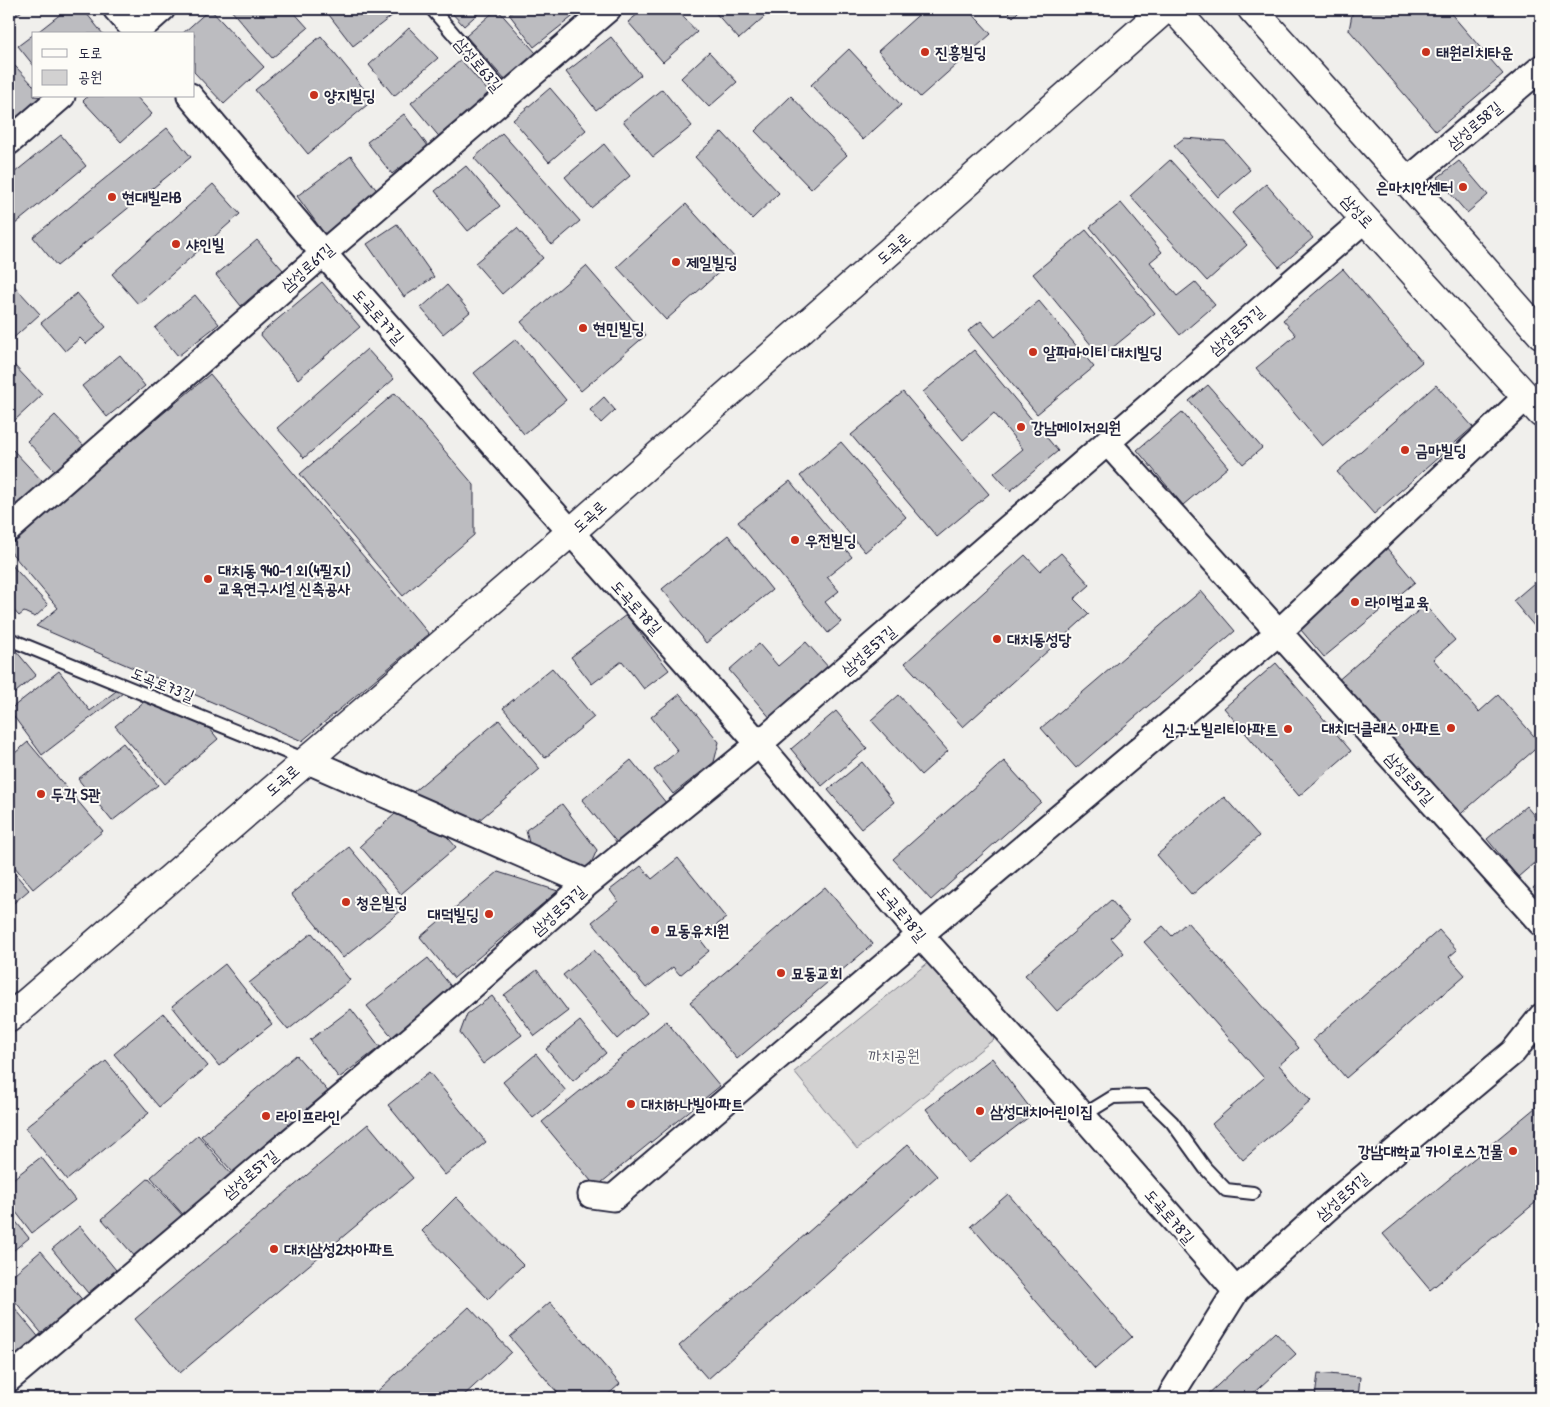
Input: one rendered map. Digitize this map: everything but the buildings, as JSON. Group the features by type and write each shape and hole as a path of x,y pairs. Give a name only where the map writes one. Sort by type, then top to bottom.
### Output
{"main road":[{"name":"도곡로","path":"9,1018 571,532 1165,9"},
{"name":"삼성로","path":"1174,9 1534,405"},
{"path":"1252,9 1541,334"}],"street":[{"path":"116,9 135,32"},
{"path":"137,32 162,9"},
{"name":"삼성로61길","path":"9,529 323,253 605,10"},
{"name":"삼성로58길","path":"1407,182 1540,72"},
{"path":"9,142 60,98"},
{"name":"도곡로77길","path":"192,98 323,253 571,532"},
{"name":"삼성로57길","path":"9,1378 434,1019 588,883 759,744 1365,219"},
{"path":"591,1195 614,1198 920,935 1279,632 1534,405"},
{"path":"1107,442 1279,632"},
{"name":"도곡로78길","path":"571,532 759,744 920,935 1236,1291"},
{"name":"삼성로51길","path":"1279,632 1541,923"},
{"path":"306,760 588,883"},
{"name":"삼성로51길","path":"1170,1398 1236,1291 1332,1204 1513,1052 1541,1017"}],"lane":[{"name":"삼성로63길","path":"432,9 507,96"},
{"name":"도곡로73길","path":"9,639 306,760"},
{"path":"1082,1116 1113,1097 1145,1096 1172,1122 1205,1168 1226,1190 1253,1193"}],"green space":[{"name":"까치공원","path":"930,961 994,1039 857,1149 794,1072"}],"place":[{"name":"진흥빌딩","path":"925,52"},
{"name":"태원리치타운","path":"1426,52"},
{"name":"양지빌딩","path":"314,95"},
{"name":"은마치안센터","path":"1463,187"},
{"name":"현대빌라B","path":"112,197"},
{"name":"샤인빌","path":"176,244"},
{"name":"제일빌딩","path":"676,262"},
{"name":"현민빌딩","path":"583,328"},
{"name":"알파마이티 대치빌딩","path":"1033,352"},
{"name":"강남메이저의원","path":"1021,427"},
{"name":"금마빌딩","path":"1405,450"},
{"name":"우전빌딩","path":"795,540"},
{"name":"대치동 940-1 외(4필지) 교육연구시설 신축공사","path":"208,579"},
{"name":"라이벌교육","path":"1355,602"},
{"name":"대치동성당","path":"997,639"},
{"name":"대치더클래스 아파트","path":"1451,728"},
{"name":"신구노빌리티아파트","path":"1288,729"},
{"name":"두각 S관","path":"41,794"},
{"name":"청은빌딩","path":"346,902"},
{"name":"대덕빌딩","path":"489,914"},
{"name":"묘동유치원","path":"655,930"},
{"name":"묘동교회","path":"781,973"},
{"name":"대치하나빌아파트","path":"631,1104"},
{"name":"삼성대치어린이집","path":"980,1111"},
{"name":"라이프라인","path":"266,1116"},
{"name":"강남대학교 카이로스건물","path":"1513,1151"},
{"name":"대치삼성2차아파트","path":"274,1249"}]}
